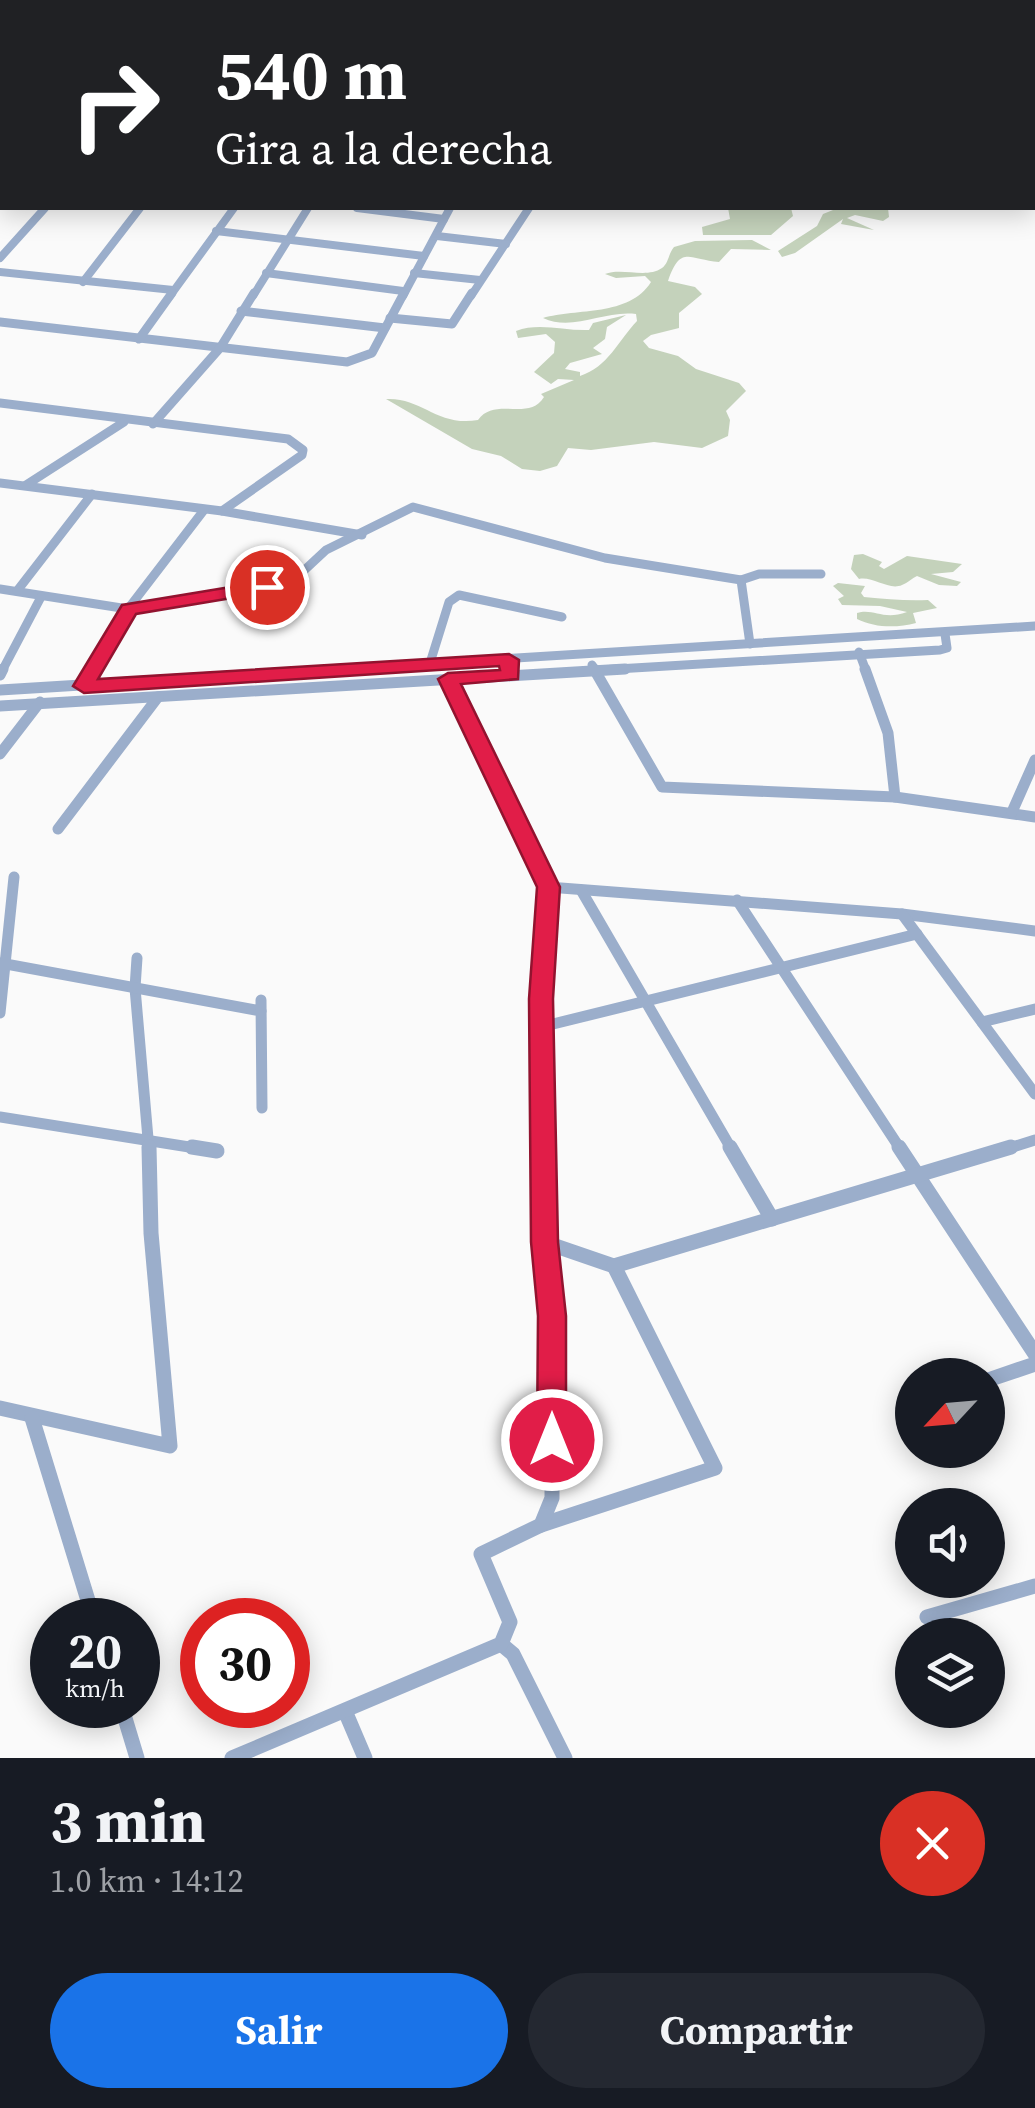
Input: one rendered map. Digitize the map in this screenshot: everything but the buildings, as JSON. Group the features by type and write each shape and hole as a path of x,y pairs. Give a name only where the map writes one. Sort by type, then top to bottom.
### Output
{"street":[{"path":"0,258 43,210"},
{"path":"83,282 138,210"},
{"path":"139,339 232,210"},
{"path":"154,424 220,348 307,210"},
{"path":"372,210 444,219"},
{"path":"0,322 346,362 372,354 449,210"},
{"path":"390,318 452,324 527,210"},
{"path":"216,232 424,256"},
{"path":"436,236 506,244"},
{"path":"0,272 173,290"},
{"path":"266,272 403,291"},
{"path":"414,272 480,280"},
{"path":"241,311 385,328"},
{"path":"0,404 288,439 303,450 222,511"},
{"path":"26,485 124,422"},
{"path":"0,482 222,511 362,535"},
{"path":"17,592 92,494"},
{"path":"0,589 128,609 258,589 292,580 326,550 413,507 605,558 741,580 759,574 821,574"},
{"path":"84,686 128,609 204,510"},
{"path":"741,580 750,644"},
{"path":"430,663 452,598 459,596 562,617"},
{"path":"0,675 41,597"},
{"path":"0,690 1035,626"},
{"path":"0,706 944,649 945,634"},
{"path":"885,637 890,653"},
{"path":"855,639 888,733 895,797"},
{"path":"591,656 593,670 662,787 895,797 1035,817"},
{"path":"509,660 511,675"},
{"path":"448,679 548,887 541,1027 544,1242 552,1316 552,1498 541,1525"},
{"path":"0,754 50,688"},
{"path":"58,828 158,697"},
{"path":"1012,812 1035,760"},
{"path":"0,1013 14,876"},
{"path":"548,887 902,914 1035,931"},
{"path":"581,890 772,1219"},
{"path":"737,900 1035,1354"},
{"path":"902,914 1035,1094"},
{"path":"541,1027 917,934"},
{"path":"0,1408 170,1446 151,1233 150,1140 135,988 137,958"},
{"path":"3,963 261,1006 262,1108"},
{"path":"982,1022 1035,1009"},
{"path":"0,1117 217,1150"},
{"path":"544,1242 614,1266 1035,1140"},
{"path":"232,1758 501,1644 510,1622 481,1554 541,1525 715,1468 614,1266"},
{"path":"1005,1374 1035,1364"},
{"path":"32,1418 87,1598"},
{"path":"927,1617 1035,1586"},
{"path":"501,1644 513,1654 564,1758"},
{"path":"345,1711 364,1758"},
{"path":"127,1728 137,1758"}],"green space":[{"path":"728,210 792,210 793,216 771,235 703,235 702,227 730,219"},
{"path":"833,210 888,210 889,217 883,221 855,215 847,218 874,230 841,224 843,219 795,253 782,257 778,251 817,226 823,214"},
{"path":"752,240 771,250 731,249 719,262 687,257 677,262 668,281 695,287 702,294 679,313 679,328 643,341 649,348 678,356 696,369 739,383 746,391 726,411 730,420 728,436 702,448 654,442 591,450 568,448 557,466 540,471 522,469 501,456 472,449 386,399 410,402 440,416 464,421 478,420 493,410 530,408 544,397 541,394 574,380 558,379 551,384 534,372 554,353 555,342 546,334 518,338 516,331 543,327 589,330 593,323 626,315 607,327 605,339 593,348 602,354 570,363 565,369 580,372 580,376 605,360 637,321 636,314 612,315 566,323 543,318 630,301 651,282 645,276 616,278 605,274 656,271 664,266 674,247 695,241"},
{"path":"863,554 882,562 879,566 884,569 907,556 962,564 953,572 931,574 961,582 957,586 939,585 917,576 897,586 859,579 851,569 854,555"},
{"path":"833,586 865,586 861,593 864,597 928,600 937,608 913,613 916,623 871,624 857,619 857,613 907,612 880,606 842,605 838,599 844,596"}],"route":[{"path":"267,587 128,609 84,686 509,660 511,675 448,679 548,887 541,999 544,1242 552,1316 552,1440"}]}
